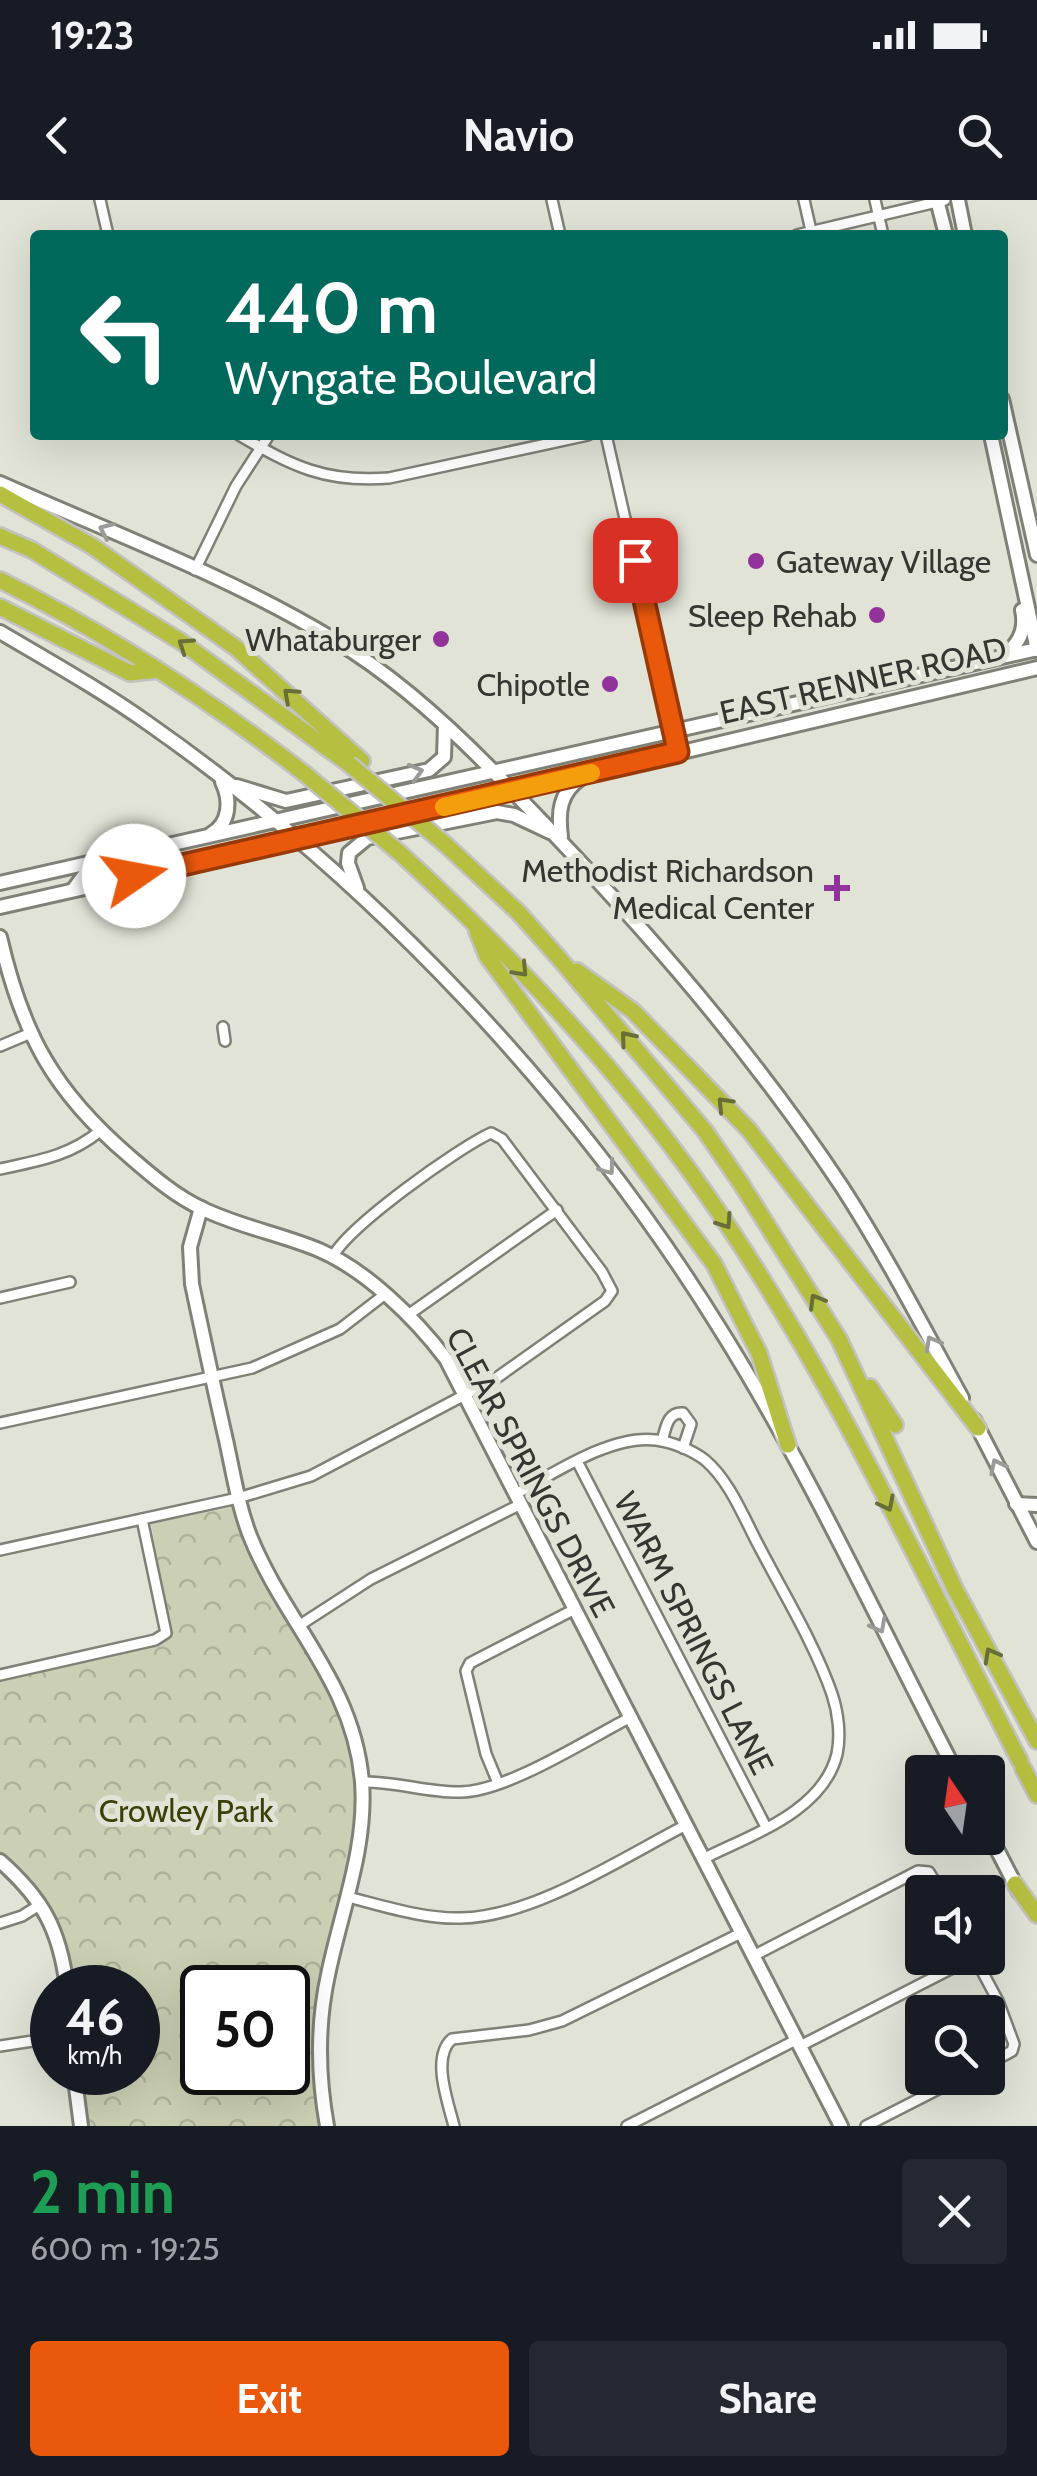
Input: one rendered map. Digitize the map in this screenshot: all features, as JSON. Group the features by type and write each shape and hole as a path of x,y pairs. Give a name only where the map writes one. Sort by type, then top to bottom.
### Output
{"highway":[{"path":"0,494 92,546 234,646 519,913 705,1131 894,1426"},
{"path":"0,536 32,550 180,641 356,763"},
{"path":"0,580 158,670 305,774 474,922 624,1088 688,1168 741,1246 838,1409 1037,1795"},
{"path":"0,607 130,673 158,670"},
{"path":"474,922 488,956 714,1264 759,1352 788,1445"},
{"path":"558,957 632,1011 749,1130 978,1428"},
{"path":"839,1339 955,1588 1037,1742"},
{"path":"1015,1884 1037,1916"}],"main road":[{"path":"958,200 965,230"},
{"path":"940,201 945,230"},
{"path":"1008,424 1037,554"},
{"path":"992,440 1037,649"},
{"path":"0,483 273,606 338,642 445,724 515,790 679,970 785,1106 883,1254 1036,1539"},
{"path":"1005,496 1024,492"},
{"path":"997,658 1010,651 1025,625 1010,550 1014,540"},
{"path":"0,632 103,692 300,840 433,966 594,1148 718,1325 788,1445 947,1755"},
{"name":"EAST RENNER ROAD","path":"0,883 1037,649"},
{"name":"EAST RENNER ROAD","path":"0,907 1037,668"},
{"path":"884,704 885,694 894,681"},
{"path":"821,718 836,706 838,694"},
{"path":"221,779 286,801 429,770 444,757 445,724"},
{"path":"561,837 561,802 572,784 585,775"},
{"path":"208,836 218,830 225,818 227,792 221,779"},
{"path":"359,893 348,862 349,853 368,838 497,812 514,815 561,837"},
{"path":"73,890 84,876 136,861 136,852"},
{"name":"CLEAR SPRINGS DRIVE","path":"0,937 12,988 30,1033 59,1084 100,1131 148,1172 201,1208 332,1258 408,1316 446,1358 841,2126"},
{"path":"201,1208 193,1231 190,1267 238,1498 255,1546 338,1691 352,1726 362,1782 360,1838 321,2018 319,2064 327,2126"},
{"path":"1016,1504 1037,1505"},
{"path":"1000,1855 1037,1927"},
{"path":"0,1861 41,1904 58,1937 63,1965"},
{"path":"77,2095 81,2126"}],"street":[{"path":"100,200 107,230"},
{"path":"552,200 559,230"},
{"path":"804,200 811,230"},
{"path":"875,200 881,230"},
{"path":"824,230 940,201"},
{"path":"247,440 308,471 355,480 389,478 565,440"},
{"path":"195,570 236,486 266,440"},
{"path":"607,440 678,752"},
{"path":"223,1027 225,1041"},
{"path":"0,1046 30,1033"},
{"path":"0,1170 62,1155 84,1145 100,1131"},
{"path":"0,1550 238,1498 310,1476 465,1396 606,1301 612,1290 557,1210 502,1140 491,1133 366,1220 338,1245 332,1258"},
{"path":"408,1316 557,1210"},
{"path":"0,1298 70,1282"},
{"path":"0,1422 252,1368 340,1329 384,1295"},
{"path":"662,1441 669,1418 683,1413 692,1424 683,1448"},
{"path":"300,1625 371,1579 518,1499 577,1462 638,1439 683,1448 706,1462 725,1484 787,1600 835,1705 838,1747 828,1775 808,1802 703,1858"},
{"name":"WARM SPRINGS LANE","path":"577,1462 766,1827"},
{"path":"0,1675 155,1640 166,1633 142,1519"},
{"path":"498,1783 486,1754 466,1670 470,1664 575,1609"},
{"path":"362,1782 462,1792 498,1783 630,1717"},
{"path":"348,1897 434,1916 462,1918 507,1911 556,1892 686,1825"},
{"path":"753,1956 905,1880"},
{"path":"0,1923 41,1904"},
{"path":"454,2126 447,2099 444,2046 458,2037 529,2030 562,2022 742,1933"},
{"path":"627,2126 938,1975"},
{"path":"1005,2019 1014,2044 1005,2055"},
{"path":"0,2046 30,2041"},
{"path":"866,2126 927,2095"}],"green space":[{"name":"Crowley Park","path":"232,1507 256,1571 326,1681 350,1744 355,1776 352,1840 312,2029 321,2126 89,2126 84,2095 160,2095 160,1965 70,1965 51,1912 29,1881 0,1853 0,1681 161,1644 170,1624 151,1524"}],"slow traffic":[{"path":"444,807 591,773"}],"place":[{"name":"Gateway Village","path":"756,561"},
{"name":"Sleep Rehab","path":"877,615"},
{"name":"Whataburger","path":"441,639"},
{"name":"Chipotle","path":"610,684"},
{"name":"Methodist Richardson Medical Center","path":"837,888"}],"route":[{"path":"134,876 678,752 635,560"}]}
